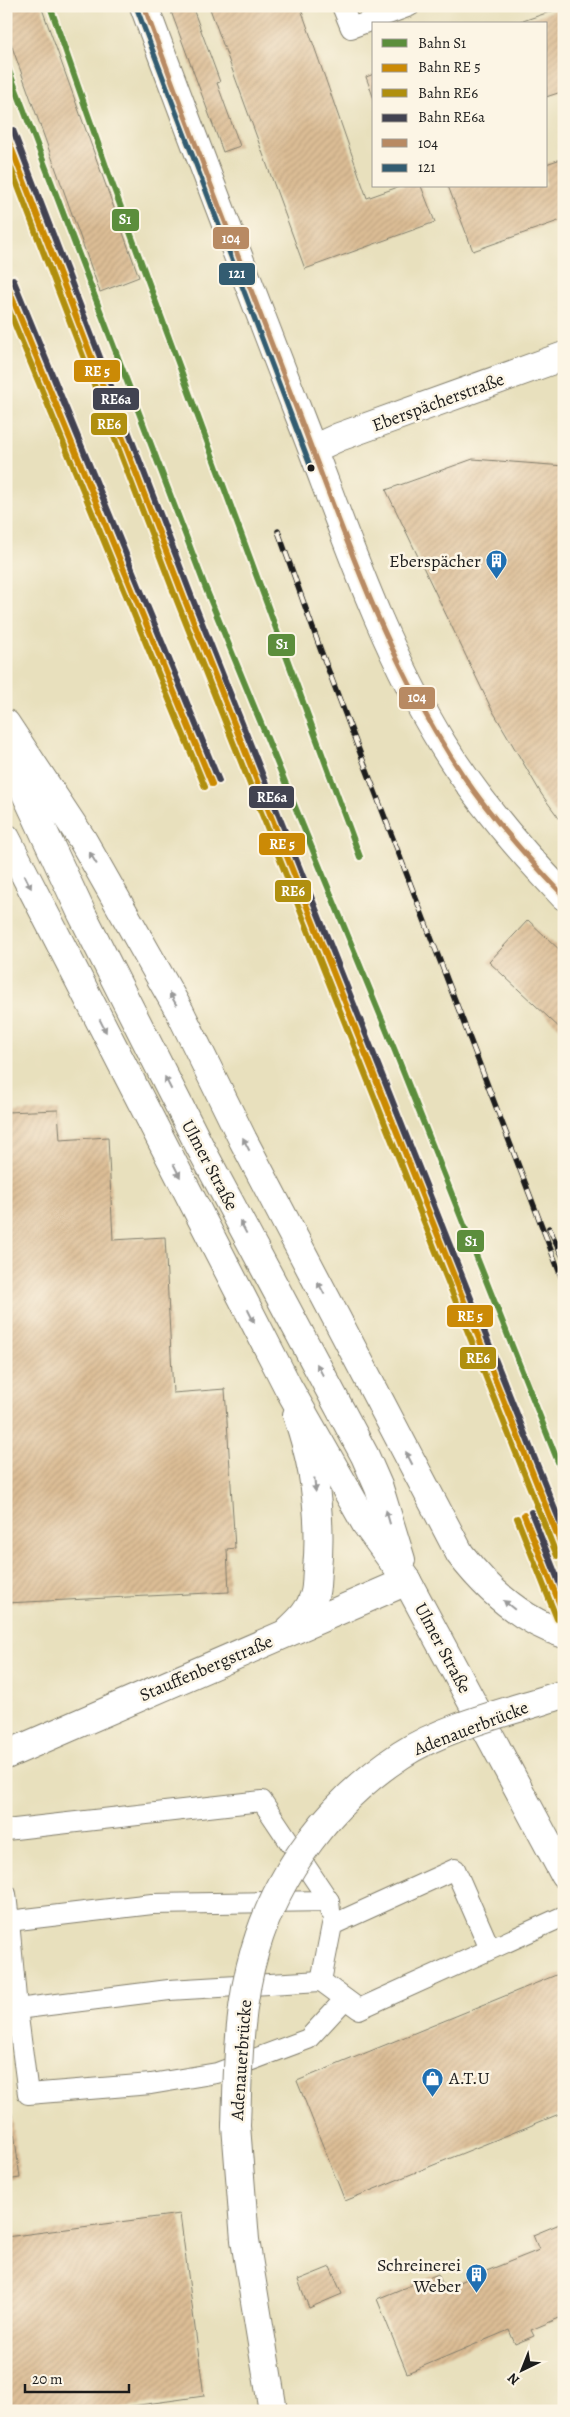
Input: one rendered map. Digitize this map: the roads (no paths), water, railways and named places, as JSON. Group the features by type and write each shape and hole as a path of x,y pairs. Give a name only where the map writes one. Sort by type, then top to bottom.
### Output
{"main road":[{"path":"144,6 366,591 404,674 443,744 486,807 525,856 564,896"},
{"name":"Eberspächerstraße","path":"315,457 348,434 564,356"},
{"path":"6,724 82,838 180,1012 243,1140 460,1554 481,1581 514,1609 551,1630 564,1634"},
{"name":"Ulmer Straße","path":"6,751 82,914 199,1145 365,1456 379,1488 407,1581"},
{"name":"Ulmer Straße","path":"6,838 288,1387 366,1524 407,1581 564,1874"},
{"name":"Ulmer Straße","path":"284,1635 304,1616 315,1596 320,1543 314,1474 307,1444 288,1387"},
{"name":"Stauffenbergstraße","path":"6,1755 407,1581"},
{"name":"Adenauerbrücke","path":"273,2411 245,2240 236,2126 238,2048 246,1993 254,1951 270,1909 292,1867 319,1829 345,1800 402,1755 430,1740 464,1726 564,1694"}],"lane":[{"path":"342,6 351,28 410,6"},
{"path":"6,1830 262,1800 329,1901 332,1925 321,1981"},
{"path":"332,1925 455,1868 490,1950"},
{"path":"6,1894 17,2008 28,2094 151,2084 217,2073 308,2039 345,1999"},
{"path":"9,1921 152,1904 329,1901"},
{"path":"17,2008 169,1990 321,1981 359,2009 564,1916"}],"railway":[{"path":"278,531 321,651 564,1284"},
{"path":"549,1228 564,1259"}],"rail line":[{"name":"S1","path":"50,6 109,175 360,857"},
{"name":"S1","path":"6,63 206,589 395,1051 564,1477"},
{"name":"RE6a","path":"13,130 191,595 564,1532"},
{"name":"RE6","path":"6,155 177,601 557,1556"},
{"name":"RE6a","path":"13,279 219,781"},
{"name":"RE6","path":"6,303 205,787"},
{"name":"RE6a","path":"531,1512 564,1595"},
{"name":"RE6","path":"517,1518 557,1619"}],"place":[{"name":"Eberspächer","path":"497,580"},
{"name":"A.T.U","path":"433,2097"},
{"name":"Schreinerei Weber","path":"477,2294"}]}
